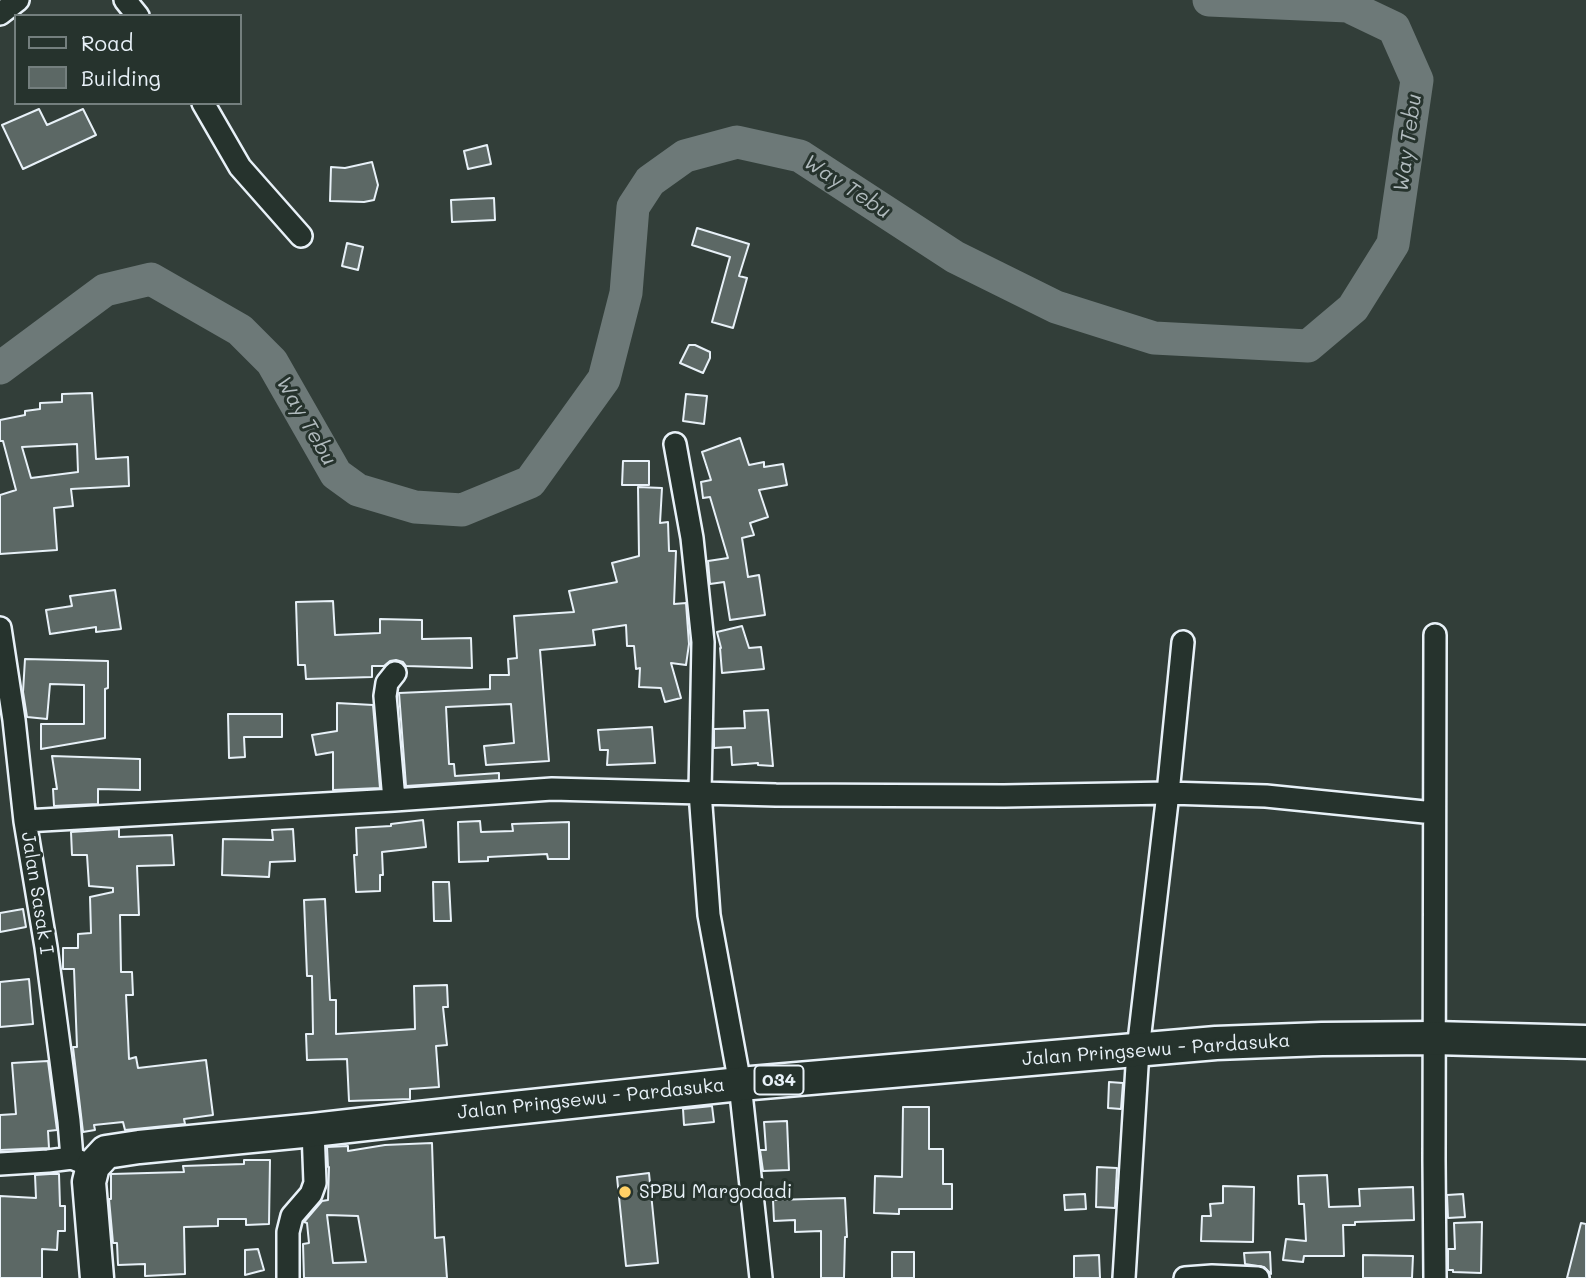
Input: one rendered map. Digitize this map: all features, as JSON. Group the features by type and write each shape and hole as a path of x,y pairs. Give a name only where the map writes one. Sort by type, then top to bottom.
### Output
{"main road":[{"name":"Jalan Pringsewu - Pardasuka","path":"82,1162 106,1152 139,1147 740,1084 1216,1043 1434,1038 1586,1042"},
{"path":"82,1162 89,1182 97,1278"}],"street":[{"path":"0,14 18,0"},
{"path":"125,0 136,14"},
{"path":"205,105 240,167 301,236"},
{"path":"675,444 692,538 703,642 701,792 709,915 740,1084 761,1278"},
{"name":"Jalan Sasak I","path":"0,628 7,721 46,947 69,1121 82,1162"},
{"path":"1435,1278 1436,635"},
{"path":"1124,1278 1138,1050 1183,642"},
{"path":"394,800 385,696 387,683 395,673"},
{"path":"25,821 552,789 776,795 1168,793 1266,796 1434,813"},
{"path":"288,1278 288,1232 292,1216 311,1194 315,1183 313,1130"},
{"path":"0,1164 82,1162"},
{"path":"1185,1278 1258,1278"}],"building":[{"path":"39,109 47,125 83,109 96,135 23,169 2,125"},
{"path":"487,145 491,164 468,169 464,151"},
{"path":"372,162 378,185 374,200 330,201 331,167 345,168"},
{"path":"494,198 495,220 452,222 451,200"},
{"path":"697,228 749,244 739,276 747,278 733,328 712,322 730,257 692,245"},
{"path":"347,243 363,247 358,270 342,266"},
{"path":"689,345 710,352 703,373 680,363"},
{"path":"92,393 96,459 128,457 129,486 71,489 73,506 54,508 57,550 0,554 0,495 16,490 3,441 0,441 0,420 40,409 40,403 62,402 62,394","holes":["77,444 78,472 31,478 22,447"]},
{"path":"686,394 707,396 704,424 683,421"},
{"path":"740,438 749,465 764,462 764,467 783,464 787,485 759,490 768,517 750,523 754,535 742,538 748,577 759,575 765,615 730,620 724,582 710,584 708,561 728,558 710,497 703,498 701,482 711,480 702,452"},
{"path":"623,461 649,461 649,485 622,485"},
{"path":"638,487 662,488 660,523 668,522 669,551 676,551 674,604 686,603 689,644 686,665 671,663 681,698 665,702 661,688 639,687 640,668 636,669 634,646 627,646 626,625 593,630 595,645 540,650 549,761 486,765 484,746 514,743 511,704 446,707 449,764 454,764 455,776 499,773 499,780 406,786 399,693 490,689 490,675 509,675 508,659 517,658 514,616 574,612 569,591 617,582 612,563 639,556"},
{"path":"115,590 121,629 96,632 96,627 50,634 46,610 72,606 70,596"},
{"path":"333,601 335,635 380,633 380,619 422,620 422,639 471,638 472,668 406,666 396,660 384,666 372,666 372,677 306,679 305,665 298,665 296,602"},
{"path":"742,626 749,648 761,647 764,669 722,673 717,632"},
{"path":"25,659 108,661 105,738 41,749 41,724 84,724 84,685 50,684 47,719 27,717 23,692"},
{"path":"337,703 373,705 380,788 333,790 333,752 316,755 312,735 337,731"},
{"path":"768,710 773,766 758,763 732,765 731,747 714,748 714,729 745,728 744,711"},
{"path":"228,714 282,714 282,737 244,737 245,757 229,758"},
{"path":"652,727 655,763 607,765 608,750 600,750 598,730"},
{"path":"52,756 140,759 140,790 98,789 98,804 54,806 53,789 57,789"},
{"path":"423,820 426,847 382,852 383,875 380,875 380,891 356,892 356,828 391,826"},
{"path":"480,821 481,832 513,831 512,824 569,822 569,859 548,859 547,854 488,857 488,861 459,862 458,822"},
{"path":"119,829 119,837 172,835 174,865 137,866 139,915 120,915 121,972 132,972 133,995 126,995 129,1059 136,1057 138,1068 206,1060 213,1115 184,1119 185,1124 125,1130 123,1122 94,1125 95,1130 83,1132 73,1047 77,1047 74,969 63,969 63,948 78,948 78,934 91,933 90,897 113,892 113,888 89,886 87,855 72,855 71,832"},
{"path":"293,829 295,861 270,862 269,877 222,875 223,839 273,840 272,830"},
{"path":"433,882 449,882 451,921 434,921"},
{"path":"325,899 330,1000 336,1000 336,1034 415,1029 414,986 447,985 448,1007 443,1007 447,1045 436,1046 439,1087 410,1089 410,1099 349,1101 347,1059 307,1060 306,1034 313,1034 312,976 307,976 304,900"},
{"path":"23,909 26,927 0,932 0,913"},
{"path":"29,979 33,1024 0,1027 0,982"},
{"path":"48,1061 57,1130 48,1131 49,1148 0,1150 0,1115 16,1114 12,1063"},
{"path":"1109,1082 1123,1083 1121,1109 1108,1108"},
{"path":"712,1106 714,1122 684,1125 683,1109"},
{"path":"903,1107 929,1107 929,1149 943,1149 943,1184 952,1184 952,1209 899,1209 899,1214 874,1213 875,1176 902,1177"},
{"path":"787,1121 789,1170 763,1171 760,1150 766,1150 764,1122"},
{"path":"432,1143 435,1238 444,1237 447,1278 304,1278 303,1244 309,1243 307,1223 304,1222 322,1201 328,1200 327,1147 348,1146 348,1151 385,1145","holes":["327,1215 358,1216 366,1262 333,1263"]},
{"path":"244,1160 270,1160 269,1224 246,1225 246,1219 218,1219 218,1226 184,1227 185,1274 145,1276 145,1264 118,1265 109,1199 111,1174 184,1172 183,1166 244,1164"},
{"path":"1097,1167 1117,1168 1115,1208 1096,1207"},
{"path":"649,1173 658,1263 626,1266 617,1177"},
{"path":"59,1174 60,1206 65,1206 65,1231 58,1231 57,1250 42,1249 42,1278 0,1278 0,1196 36,1198 35,1175"},
{"path":"1327,1175 1329,1207 1360,1206 1359,1189 1413,1187 1414,1220 1355,1222 1355,1225 1343,1225 1344,1256 1304,1256 1303,1262 1283,1260 1286,1239 1306,1241 1304,1204 1299,1204 1298,1176"},
{"path":"1223,1186 1254,1187 1253,1242 1201,1241 1202,1216 1211,1216 1210,1204 1223,1203"},
{"path":"1085,1194 1086,1209 1065,1210 1064,1195"},
{"path":"1463,1194 1465,1217 1448,1218 1447,1195"},
{"path":"845,1198 847,1237 844,1278 821,1278 821,1231 795,1232 795,1220 774,1221 773,1200"},
{"path":"1482,1222 1481,1273 1448,1270 1448,1249 1455,1249 1454,1223"},
{"path":"1581,1223 1586,1224 1586,1278 1567,1278"},
{"path":"258,1249 264,1270 245,1275 245,1250"},
{"path":"892,1252 914,1252 914,1278 892,1278"},
{"path":"1270,1252 1271,1274 1264,1267 1245,1264 1244,1253"},
{"path":"1099,1255 1100,1278 1074,1278 1074,1256"},
{"path":"1363,1255 1413,1256 1412,1278 1363,1278"}],"waterway":[{"name":"Way Tebu","path":"0,368 105,290 151,279 240,330 272,362 336,474 358,490 415,507 462,510 530,482 604,379 626,293 633,207 650,181 685,156 737,142 800,156 955,257 1056,307 1154,338 1308,346 1353,308 1393,244 1417,80 1394,28 1348,6 1209,0"}],"place":[{"name":"SPBU Margodadi","path":"625,1192"}]}
